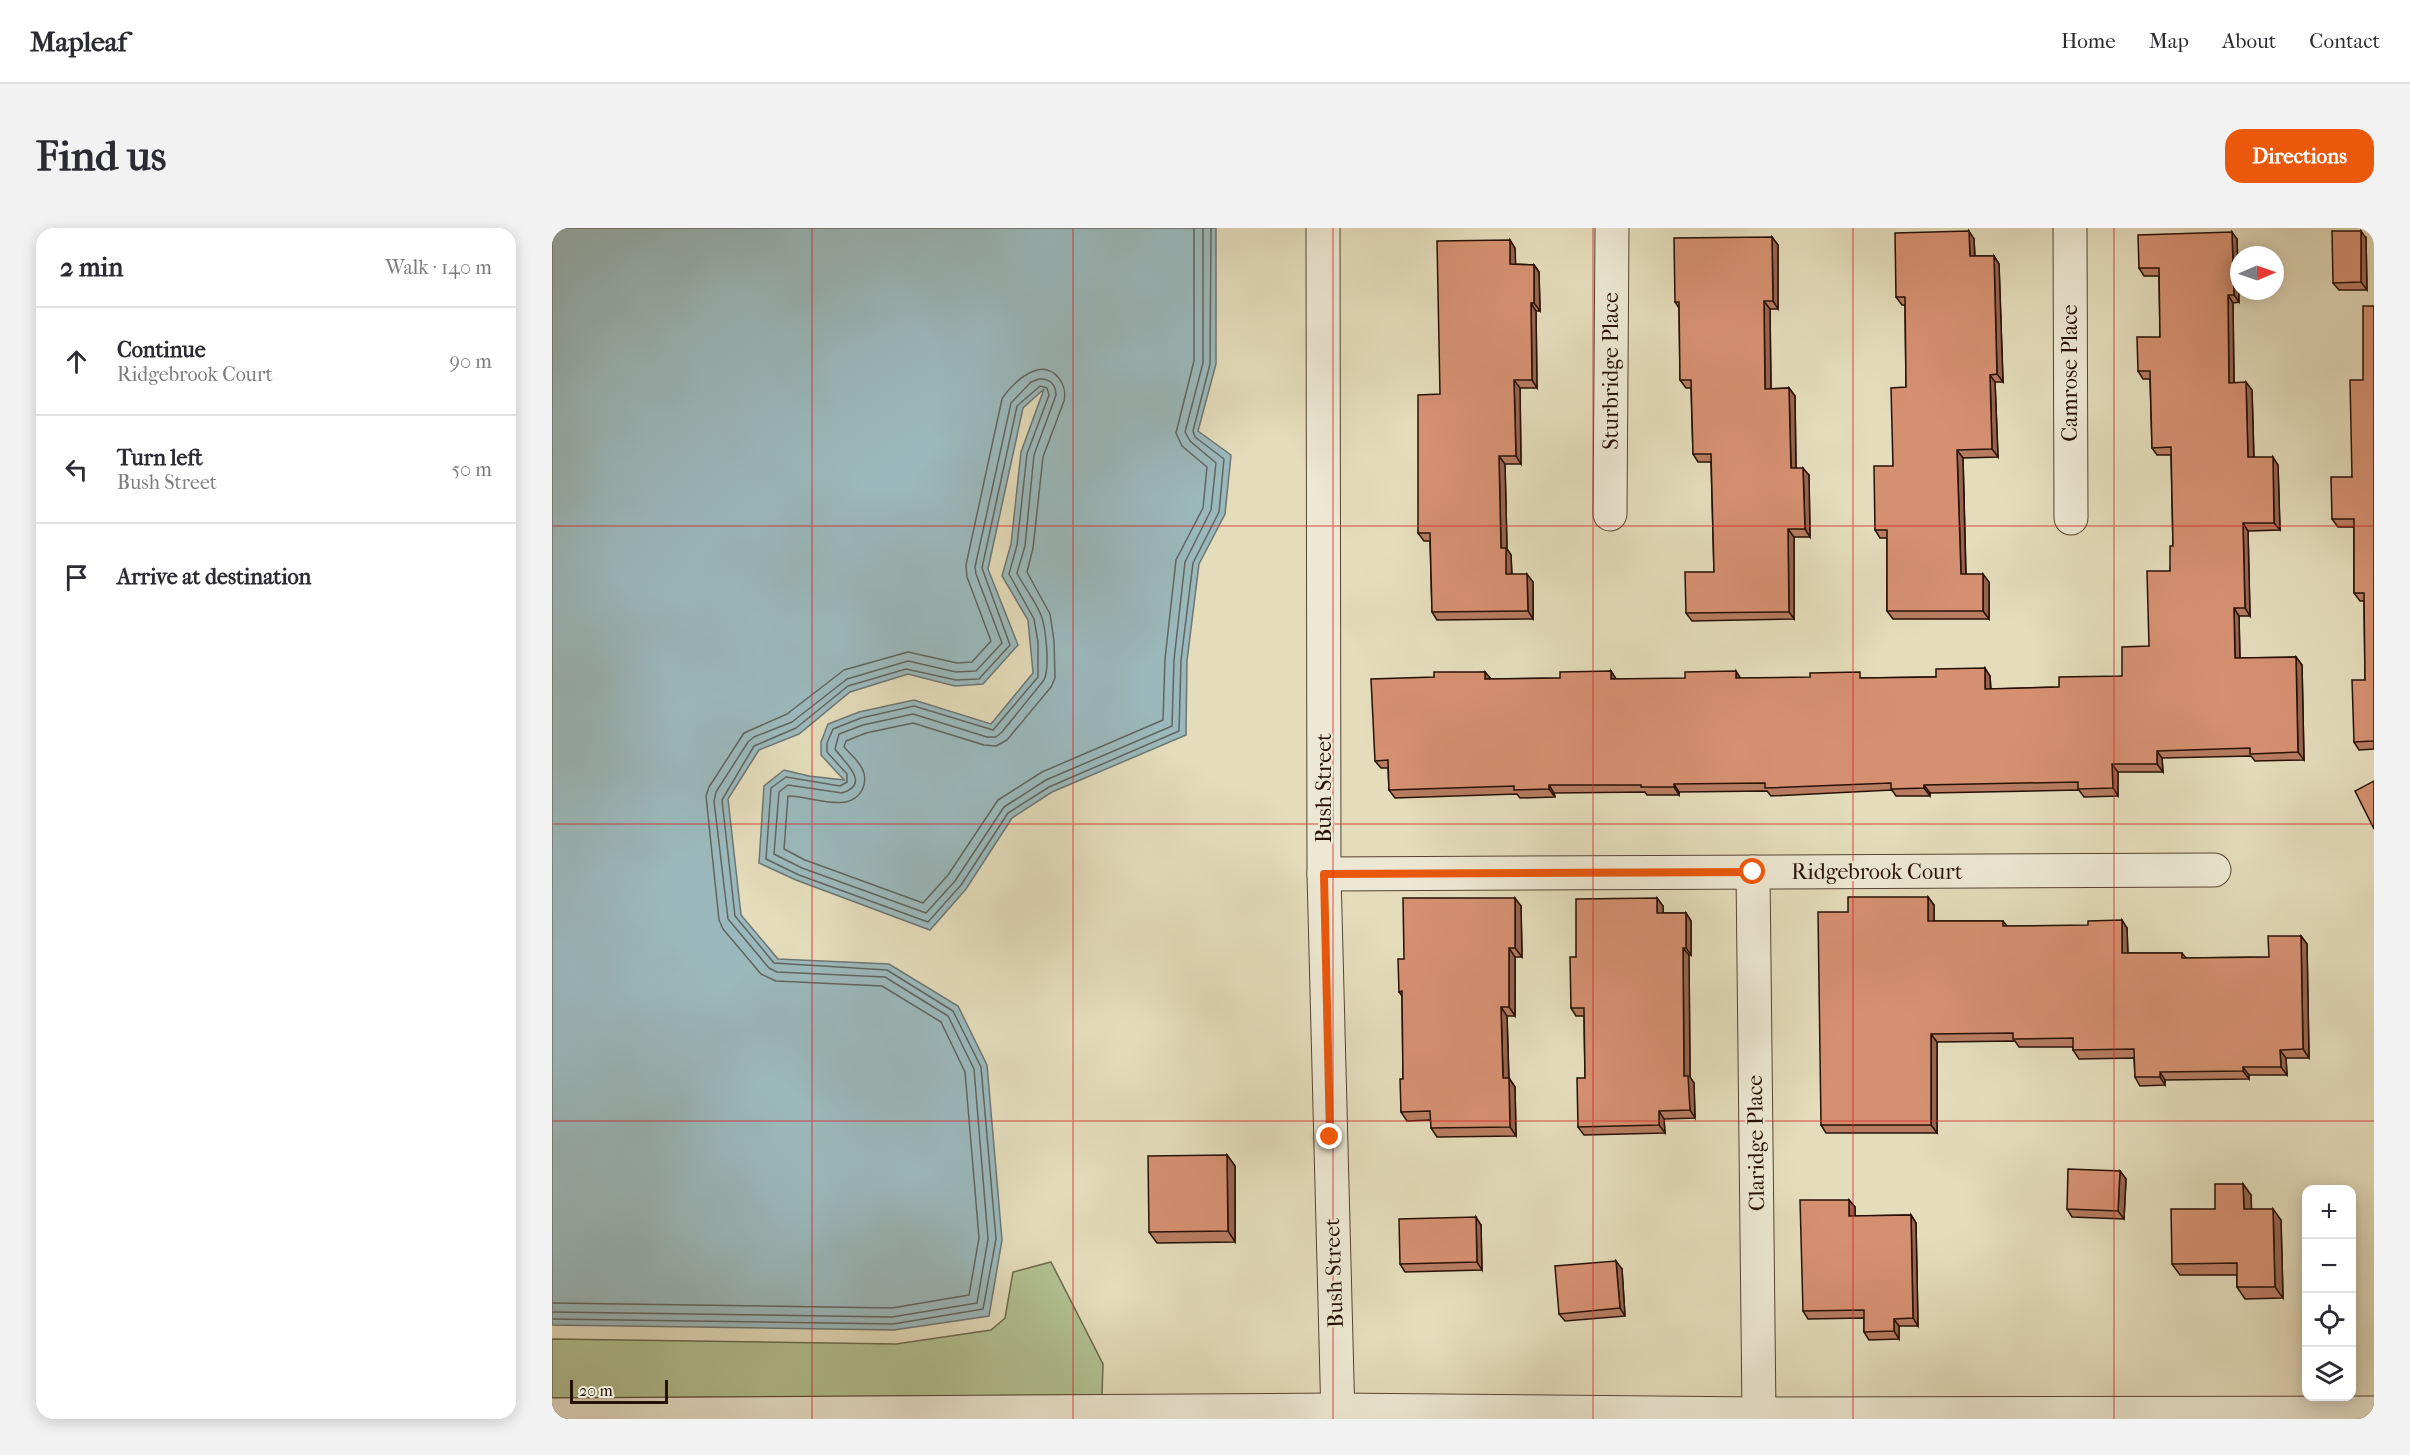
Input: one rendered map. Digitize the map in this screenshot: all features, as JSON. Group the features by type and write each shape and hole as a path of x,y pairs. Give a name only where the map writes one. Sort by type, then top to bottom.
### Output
{"street":[{"name":"Bush Street","path":"1323,228 1324,874 1338,1414"},
{"name":"Sturbridge Place","path":"1610,514 1612,228"},
{"name":"Camrose Place","path":"2070,228 2071,518"},
{"name":"Ridgebrook Court","path":"1324,874 2214,870"},
{"name":"Claridge Place","path":"1753,872 1759,1414"},
{"path":"552,1415 2307,1416 2374,1413"}],"green space":[{"path":"1051,1262 1103,1364 1102,1395 552,1398 552,1339 896,1344 991,1330 1005,1318 1013,1272"}],"water":[{"path":"552,228 1216,228 1216,364 1198,431 1231,455 1225,514 1199,564 1187,661 1186,735 1052,792 1012,818 966,889 930,930 796,880 759,863 764,786 784,770 809,776 844,780 821,755 821,742 828,724 859,712 914,700 991,724 1033,673 1028,620 1002,576 1011,544 1021,452 1044,389 1023,408 988,569 1018,645 983,684 955,686 908,674 850,692 799,734 759,750 728,799 741,915 778,959 889,964 958,1006 987,1065 1002,1240 989,1316 894,1330 552,1325"}],"building":[{"path":"1969,231 1970,256 1994,256 1997,374 1990,375 1992,449 1957,450 1961,574 1983,574 1983,611 1887,611 1887,530 1875,530 1874,466 1893,466 1891,388 1906,387 1905,297 1896,297 1895,233"},
{"path":"2332,231 2361,231 2361,282 2333,283"},
{"path":"2232,232 2230,295 2228,295 2229,383 2246,382 2248,457 2273,457 2274,523 2243,523 2245,608 2234,608 2235,658 2296,657 2298,752 2250,754 2250,748 2157,751 2157,764 2112,764 2113,788 2078,789 2078,782 1924,785 1924,788 1891,789 1891,783 1765,788 1765,783 1674,784 1674,787 1549,785 1549,789 1514,790 1514,786 1389,790 1388,760 1375,761 1371,679 1434,677 1434,672 1485,672 1485,679 1560,678 1560,672 1611,671 1611,679 1685,678 1685,672 1736,671 1736,678 1810,677 1810,673 1860,672 1860,678 1936,677 1936,669 1985,668 1985,689 2059,687 2059,677 2122,676 2122,647 2149,646 2147,571 2170,571 2170,546 2173,546 2171,447 2152,448 2150,371 2138,371 2137,337 2160,337 2159,268 2139,268 2138,235"},
{"path":"1772,237 1773,301 1764,301 1765,389 1789,388 1791,468 1803,468 1805,529 1788,529 1789,612 1686,613 1685,572 1714,572 1711,454 1693,454 1691,380 1680,380 1679,302 1675,302 1674,238"},
{"path":"1510,240 1510,264 1534,265 1534,303 1531,303 1532,380 1514,380 1516,456 1499,456 1501,548 1506,548 1506,574 1527,574 1528,611 1432,612 1430,533 1418,533 1418,395 1440,394 1437,241"},
{"path":"2363,306 2374,306 2374,741 2354,742 2352,680 2365,680 2364,593 2354,593 2354,519 2332,519 2331,477 2352,477 2350,380 2363,380"},
{"path":"2374,781 2374,829 2355,791"},
{"path":"1848,897 1928,897 1928,921 2003,921 2003,926 2088,925 2088,921 2122,920 2122,953 2182,953 2182,958 2269,957 2268,936 2301,936 2303,1049 2280,1050 2281,1067 2243,1067 2243,1071 2160,1072 2160,1077 2135,1077 2134,1049 2073,1050 2073,1038 2013,1039 2013,1033 1931,1034 1931,1125 1821,1125 1818,912 1848,912"},
{"path":"1403,898 1515,898 1515,948 1509,948 1509,1007 1501,1007 1503,1078 1509,1078 1510,1127 1431,1128 1430,1111 1401,1112 1402,991 1399,992 1398,959 1404,959"},
{"path":"1657,898 1657,913 1686,913 1686,948 1683,948 1684,1076 1688,1076 1690,1110 1659,1111 1659,1125 1578,1127 1577,1078 1585,1078 1584,1008 1571,1008 1570,957 1576,957 1576,899"},
{"path":"1227,1155 1228,1231 1149,1232 1148,1156"},
{"path":"2068,1169 2120,1171 2118,1211 2067,1209"},
{"path":"2215,1184 2243,1184 2244,1209 2273,1209 2275,1287 2237,1287 2237,1263 2172,1264 2171,1209 2215,1209"},
{"path":"1800,1200 1849,1200 1849,1216 1911,1215 1913,1318 1894,1319 1894,1331 1864,1332 1864,1310 1803,1311"},
{"path":"1476,1217 1477,1262 1400,1264 1399,1219"},
{"path":"1616,1261 1620,1308 1559,1314 1555,1266"}],"route":[{"path":"1330,1137 1324,874 1753,872"}]}
